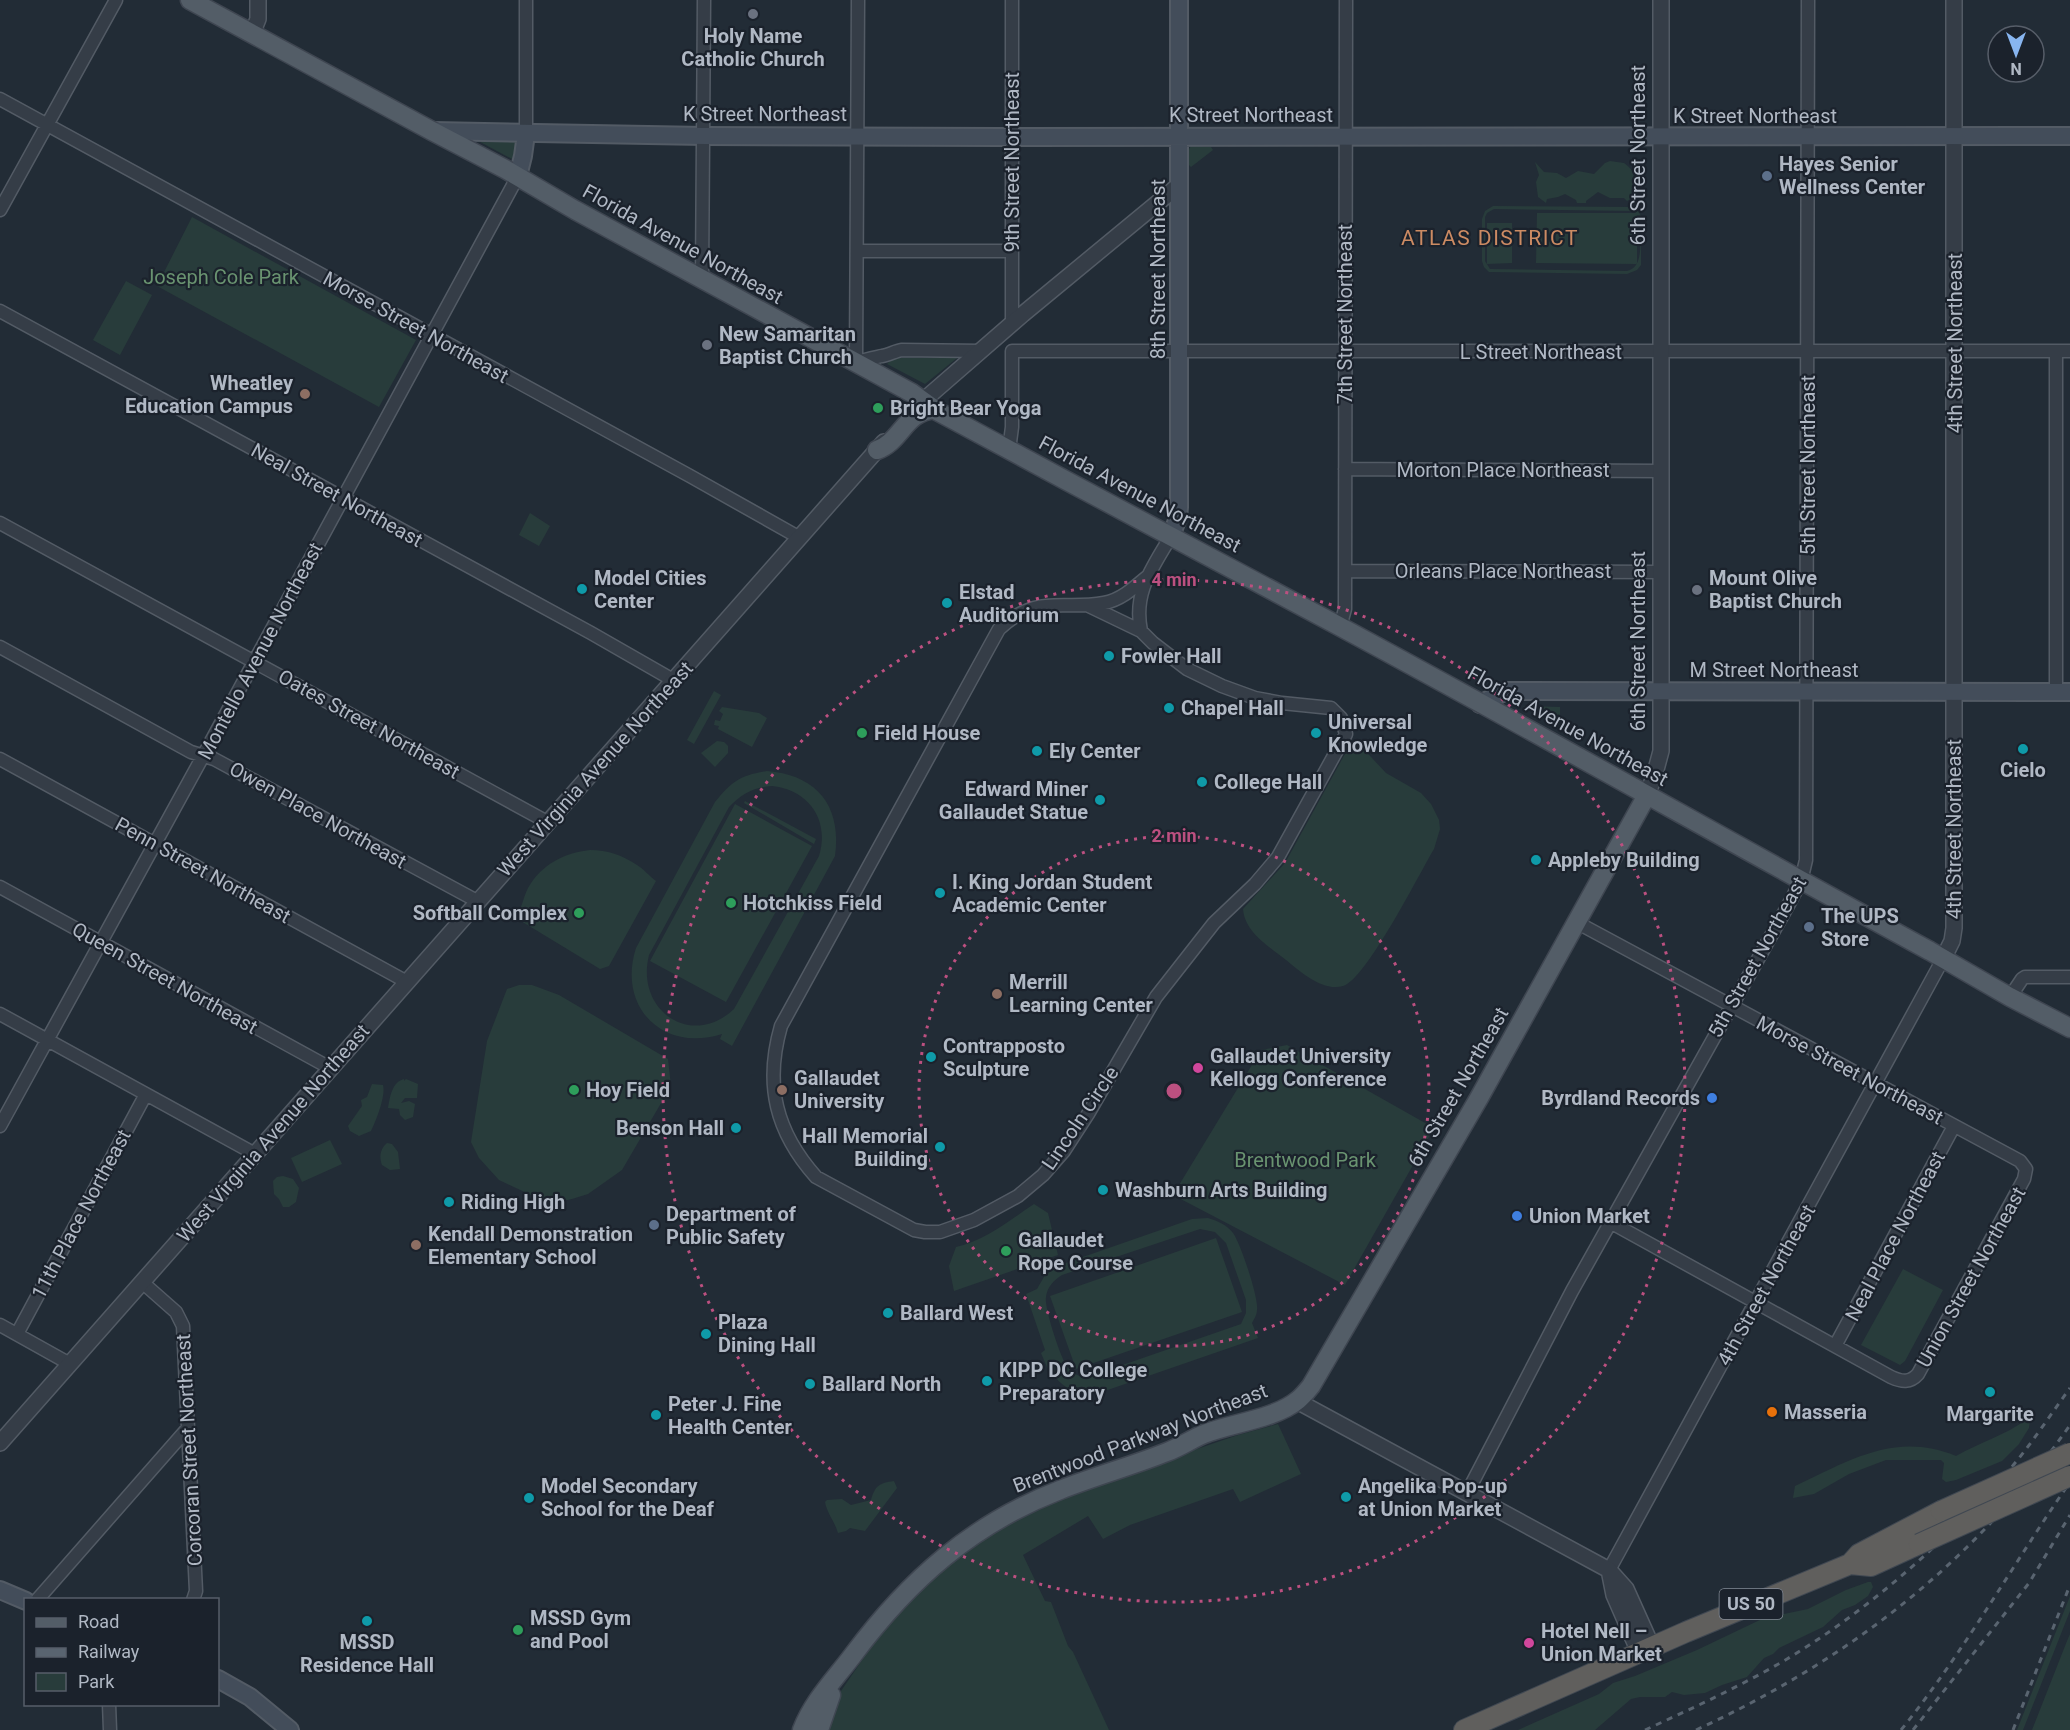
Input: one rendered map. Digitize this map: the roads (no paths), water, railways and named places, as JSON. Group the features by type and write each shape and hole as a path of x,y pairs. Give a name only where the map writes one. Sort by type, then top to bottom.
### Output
{"highway":[{"name":"US 50","path":"1464,1730 1850,1564 1859,1554 1941,1511 2070,1453"},
{"name":"US 50","path":"1850,1564 1871,1566 2070,1476"}],"main road":[{"name":"Florida Avenue Northeast","path":"190,0 518,176 566,205 856,363 1009,450 1340,627 2010,998 2070,1028"},
{"name":"8th Street Northeast","path":"1171,536 1178,518 1179,507 1179,0"},
{"name":"K Street Northeast","path":"432,131 704,136 1012,137 2070,136"},
{"path":"518,176 524,156 526,134"},
{"path":"877,450 885,447 915,414 929,405"},
{"name":"M Street Northeast","path":"1480,704 1506,691 2063,692"},
{"name":"6th Street Northeast","path":"1297,1401 1311,1386 1479,1098 1647,795"},
{"name":"Brentwood Parkway Northeast","path":"802,1730 817,1702 881,1619 923,1573 973,1534 1001,1517 1061,1489 1168,1452 1204,1434 1274,1412 1297,1401"},
{"path":"0,1590 24,1600"},
{"name":"Brentwood Parkway Northeast","path":"819,1730 829,1698 844,1666"},
{"path":"219,1680 250,1697 290,1730"}],"street":[{"path":"0,210 116,0"},
{"path":"252,34 258,19 258,0"},
{"path":"526,0 526,134"},
{"path":"702,280 704,0"},
{"path":"858,0 856,363 866,358 885,356 902,350 981,351"},
{"name":"9th Street Northeast","path":"1012,0 1012,324"},
{"name":"7th Street Northeast","path":"1340,627 1345,609 1346,0"},
{"name":"6th Street Northeast","path":"1647,795 1656,773 1660,751 1661,0"},
{"name":"5th Street Northeast","path":"1467,1493 1610,1222 1801,881 1806,860 1808,0"},
{"name":"4th Street Northeast","path":"1609,1570 1952,941 1954,928 1955,691 1954,0"},
{"name":"Morse Street Northeast","path":"0,99 709,486 800,538"},
{"name":"Montello Avenue Northeast","path":"0,1126 518,176"},
{"path":"929,405 981,351 1179,186"},
{"path":"857,251 1012,251"},
{"name":"Neal Street Northeast","path":"0,311 673,680"},
{"name":"L Street Northeast","path":"1009,450 1012,427 1012,351 2070,351"},
{"path":"2056,351 2063,692"},
{"name":"West Virginia Avenue Northeast","path":"0,1443 877,450"},
{"name":"Morton Place Northeast","path":"1345,470 1661,471"},
{"name":"Oates Street Northeast","path":"0,523 549,823"},
{"name":"Lincoln Circle","path":"1141,631 1138,618 1139,599 1148,576 1171,536"},
{"name":"Orleans Place Northeast","path":"1345,571 1661,572"},
{"name":"Lincoln Circle","path":"1087,605 1141,631 1187,669 1222,686 1255,698 1331,708 1341,718 1346,734 1278,857 1256,884 1214,922 1156,998 1088,1114 1064,1151 1043,1175 1018,1196 974,1220 940,1232 911,1229 816,1177 788,1138 777,1109 772,1076 775,1046 781,1026 999,629 1014,615 1031,608 1107,603 1124,595 1148,576"},
{"name":"Owen Place Northeast","path":"0,647 191,752 214,759 263,784 477,902"},
{"name":"Penn Street Northeast","path":"0,759 407,982"},
{"name":"Queen Street Northeast","path":"0,887 330,1068"},
{"name":"Morse Street Northeast","path":"1576,922 2022,1162 2026,1169"},
{"path":"2010,998 2025,976 2070,976"},
{"path":"0,1014 255,1154"},
{"name":"11th Place Northeast","path":"17,1334 146,1094"},
{"name":"Neal Place Northeast","path":"1835,1346 1954,1126"},
{"name":"Union Street Northeast","path":"1835,1346 1900,1380 1910,1380 1918,1374 2024,1179 2026,1169"},
{"path":"1610,1222 1835,1346"},
{"name":"Corcoran Street Northeast","path":"142,1282 176,1312 182,1322 196,1591 193,1598"},
{"path":"0,1325 70,1364"},
{"path":"1297,1401 1609,1570 1626,1589 1646,1650"},
{"path":"38,1598 188,1428"},
{"path":"109,1706 110,1730"}],"railway":[{"path":"1645,1730 1735,1688 1787,1659 1874,1599 1978,1504 2029,1446 2070,1388"},
{"path":"1696,1730 1805,1672 1856,1639 1904,1603 1950,1564 1992,1521 2033,1475 2070,1425"},
{"path":"1901,1730 1946,1670 2070,1482"},
{"path":"1913,1730 2029,1583 2070,1515"},
{"path":"2013,1730 2070,1585"}],"place":[{"name":"Holy Name Catholic Church","path":"753,14"},
{"name":"Hayes Senior Wellness Center","path":"1767,176"},
{"name":"New Samaritan Baptist Church","path":"707,345"},
{"name":"Wheatley Education Campus","path":"305,394"},
{"name":"Bright Bear Yoga","path":"878,408"},
{"name":"Model Cities Center","path":"582,589"},
{"name":"Mount Olive Baptist Church","path":"1697,590"},
{"name":"Elstad Auditorium","path":"947,603"},
{"name":"Fowler Hall","path":"1109,656"},
{"name":"Chapel Hall","path":"1169,708"},
{"name":"Field House","path":"862,733"},
{"name":"Universal Knowledge","path":"1316,733"},
{"name":"Cielo","path":"2023,749"},
{"name":"Ely Center","path":"1037,751"},
{"name":"College Hall","path":"1202,782"},
{"name":"Edward Miner Gallaudet Statue","path":"1100,800"},
{"name":"Appleby Building","path":"1536,860"},
{"name":"I. King Jordan Student Academic Center","path":"940,893"},
{"name":"Hotchkiss Field","path":"731,903"},
{"name":"Softball Complex","path":"579,913"},
{"name":"The UPS Store","path":"1809,927"},
{"name":"Merrill Learning Center","path":"997,994"},
{"name":"Contrapposto Sculpture","path":"931,1057"},
{"name":"Gallaudet University Kellogg Conference","path":"1198,1068"},
{"name":"Hoy Field","path":"574,1090"},
{"name":"Gallaudet University","path":"782,1090"},
{"name":"Byrdland Records","path":"1712,1098"},
{"name":"Benson Hall","path":"736,1128"},
{"name":"Hall Memorial Building","path":"940,1147"},
{"name":"Washburn Arts Building","path":"1103,1190"},
{"name":"Riding High","path":"449,1202"},
{"name":"Union Market","path":"1517,1216"},
{"name":"Department of Public Safety","path":"654,1225"},
{"name":"Kendall Demonstration Elementary School","path":"416,1245"},
{"name":"Gallaudet Rope Course","path":"1006,1251"},
{"name":"Ballard West","path":"888,1313"},
{"name":"Plaza Dining Hall","path":"706,1334"},
{"name":"KIPP DC College Preparatory","path":"987,1381"},
{"name":"Ballard North","path":"810,1384"},
{"name":"Margarite","path":"1990,1392"},
{"name":"Masseria","path":"1772,1412"},
{"name":"Peter J. Fine Health Center","path":"656,1415"},
{"name":"Angelika Pop-up at Union Market","path":"1346,1497"},
{"name":"Model Secondary School for the Deaf","path":"529,1498"},
{"name":"MSSD Residence Hall","path":"367,1621"},
{"name":"MSSD Gym and Pool","path":"518,1630"},
{"name":"Hotel Nell – Union Market","path":"1529,1643"}],"district":[{"name":"ATLAS DISTRICT","path":"1490,238"}],"park label":[{"name":"Joseph Cole Park","path":"221,277"},
{"name":"Brentwood Park","path":"1305,1160"}]}
